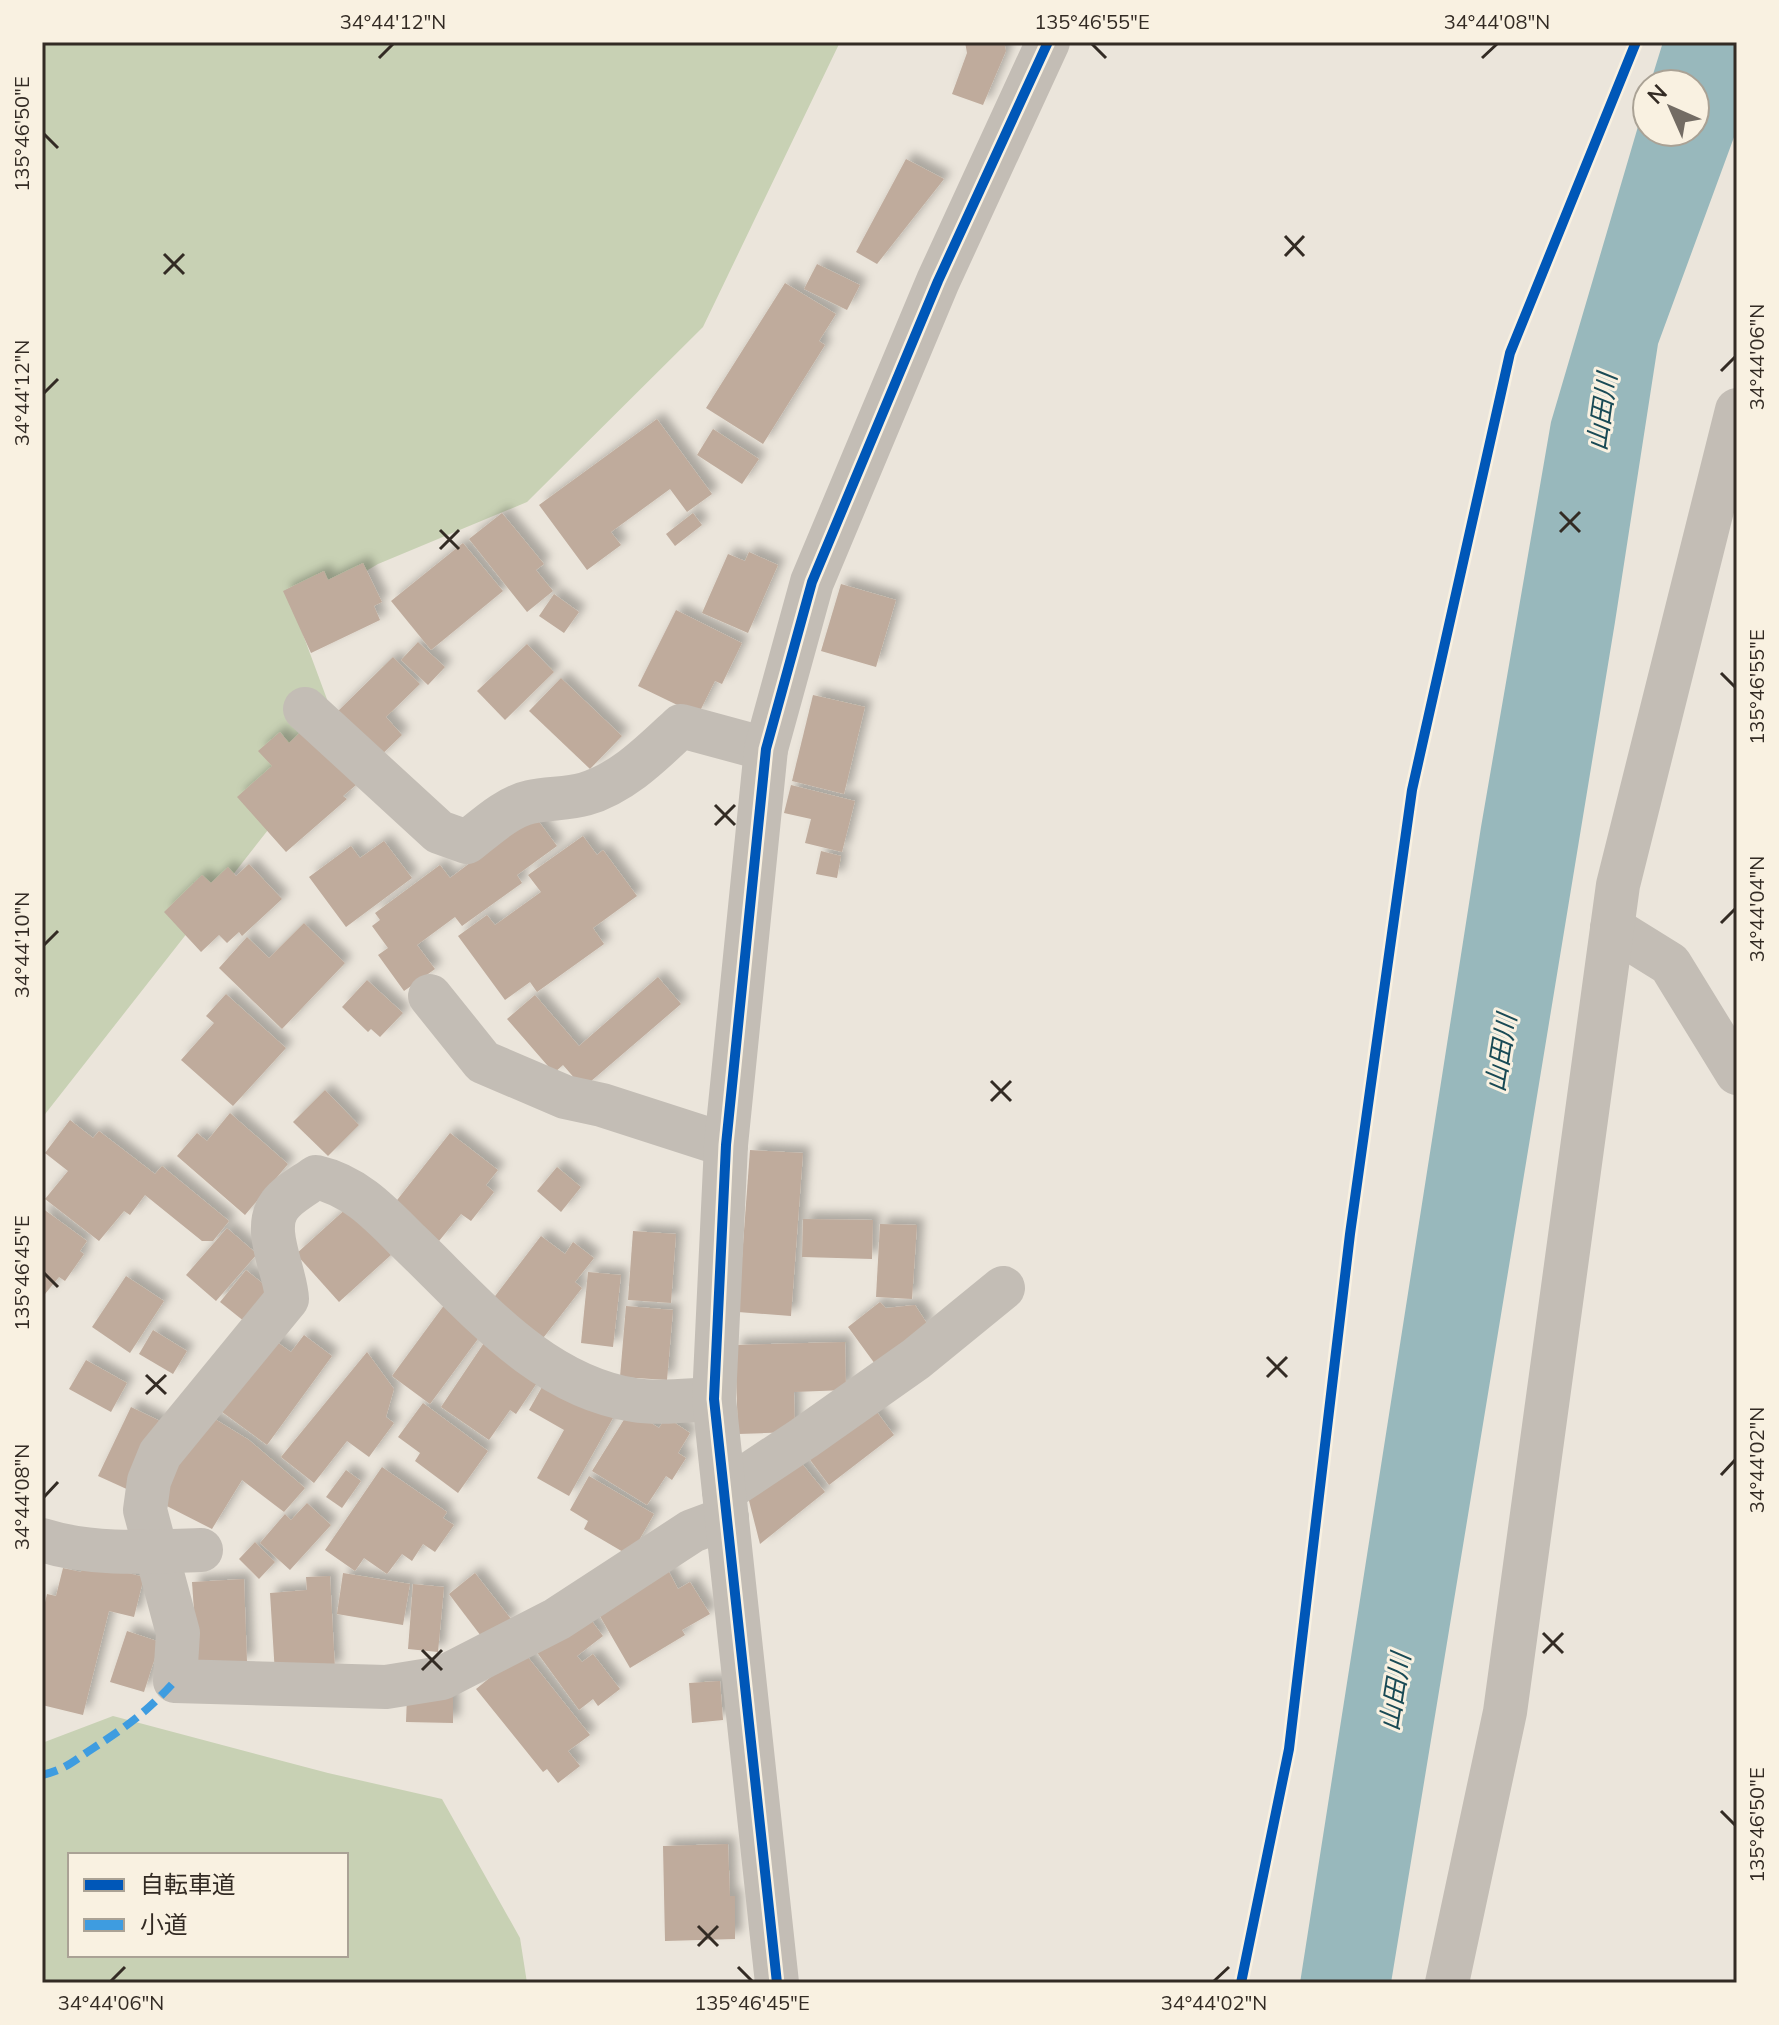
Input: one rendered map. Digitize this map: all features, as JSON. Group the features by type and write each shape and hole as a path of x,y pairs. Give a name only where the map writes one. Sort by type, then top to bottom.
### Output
{"street":[{"path":"777,1983 714,1399 726,1145 766,749 812,582 938,281 1048,42"},
{"path":"1447,1983 1505,1712 1618,885 1737,410"},
{"path":"305,709 439,832 467,842 526,803 587,794 615,779 640,764 681,726 766,749"},
{"path":"1612,928 1670,964 1737,1073"},
{"path":"430,996 483,1062 565,1097 602,1105 726,1145"},
{"path":"714,1399 637,1401 594,1391 546,1367 508,1337 364,1199 331,1180 316,1177 280,1205 272,1222 277,1260 287,1285 287,1299 160,1454 149,1481 145,1510 178,1633 175,1681 386,1687 442,1678 557,1619 692,1531 804,1438 916,1359 1003,1288"},
{"path":"42,1540 66,1548 158,1552 201,1550"}],"green space":[{"path":"42,42 840,42 703,327 527,502 378,564 295,613 341,737 42,1118"},
{"path":"113,1716 328,1773 442,1799 520,1938 527,1983 42,1983 42,1743"}],"water":[{"name":"山田川","path":"1663,42 1737,42 1737,129 1658,344 1391,1983 1300,1983 1481,827 1551,422 1632,148 1711,148 1711,68 1655,68"}],"building":[{"path":"965,42 1004,42 1006,51 983,105 952,94 967,53"},
{"path":"906,159 944,179 877,264 856,252"},
{"path":"817,264 860,285 847,310 804,289"},
{"path":"785,283 836,314 819,341 825,345 763,444 706,408"},
{"path":"657,419 712,494 687,512 670,489 611,532 621,545 587,570 539,505"},
{"path":"713,429 759,459 742,484 697,455"},
{"path":"502,513 544,564 536,570 553,591 527,612 469,539"},
{"path":"693,513 702,525 675,546 666,534"},
{"path":"463,543 503,591 431,650 391,601"},
{"path":"749,552 778,565 748,633 702,613 728,554 745,561"},
{"path":"363,563 382,602 374,606 380,620 311,653 283,591 324,571 328,580"},
{"path":"841,584 896,600 876,667 821,651"},
{"path":"554,594 579,612 564,633 539,616"},
{"path":"676,610 742,643 722,684 715,681 698,715 638,686"},
{"path":"418,642 445,667 428,685 401,660"},
{"path":"527,644 554,672 505,720 477,691"},
{"path":"393,657 420,684 386,717 402,735 375,761 332,717"},
{"path":"561,678 622,736 590,769 529,711"},
{"path":"813,695 865,707 844,794 792,781"},
{"path":"306,727 356,785 343,796 347,799 286,852 237,797 272,766 258,751 280,732 289,743"},
{"path":"791,785 855,801 842,852 805,843 811,819 784,813"},
{"path":"534,815 557,846 517,875 522,883 462,926 455,917 417,945 435,969 404,991 378,955 388,948 372,926 380,920 375,913 440,865 450,878"},
{"path":"583,836 597,855 603,850 637,896 593,928 604,944 537,992 530,982 505,1000 458,936 487,915 495,925 541,892 528,875"},
{"path":"384,841 412,878 346,927 309,877 351,846 360,858"},
{"path":"821,851 841,856 837,878 816,874"},
{"path":"249,864 282,899 242,936 239,932 227,943 219,935 201,952 164,912 202,875 211,883 228,867 236,876"},
{"path":"304,923 345,963 282,1029 219,968 247,937 269,958"},
{"path":"658,977 681,1004 583,1088 563,1065 554,1073 507,1019 535,995 579,1046"},
{"path":"367,980 403,1013 380,1037 371,1029 368,1032 342,1007"},
{"path":"226,994 286,1048 233,1106 181,1060 214,1023 206,1016"},
{"path":"325,1090 359,1125 328,1156 293,1122"},
{"path":"230,1113 288,1164 245,1215 177,1156 197,1133 207,1141"},
{"path":"70,1120 93,1138 99,1131 155,1174 162,1166 229,1221 213,1241 202,1241 145,1195 130,1215 124,1211 99,1241 45,1199 68,1171 45,1153"},
{"path":"450,1133 498,1170 486,1185 494,1192 471,1221 461,1214 439,1241 394,1204"},
{"path":"750,1150 803,1153 791,1316 738,1312"},
{"path":"557,1167 581,1187 561,1212 537,1191"},
{"path":"348,1207 391,1255 339,1302 296,1254"},
{"path":"42,1208 87,1241 80,1251 84,1254 65,1281 59,1277 45,1294 42,1292"},
{"path":"803,1219 873,1220 872,1259 802,1257"},
{"path":"880,1224 917,1225 912,1299 876,1297"},
{"path":"227,1228 257,1254 216,1301 186,1275"},
{"path":"633,1231 676,1234 671,1303 628,1300"},
{"path":"541,1236 565,1254 573,1242 594,1258 575,1282 582,1288 540,1342 489,1304"},
{"path":"246,1270 276,1294 250,1326 220,1302"},
{"path":"588,1272 621,1275 613,1347 581,1343"},
{"path":"126,1276 164,1301 130,1353 92,1327"},
{"path":"880,1302 886,1308 915,1305 928,1325 875,1364 848,1327"},
{"path":"445,1304 483,1332 430,1404 392,1376"},
{"path":"626,1306 673,1310 667,1380 620,1377"},
{"path":"153,1330 187,1351 173,1374 139,1354"},
{"path":"304,1335 332,1356 267,1445 218,1409 270,1337 291,1352"},
{"path":"845,1342 846,1390 794,1392 795,1432 738,1434 735,1345"},
{"path":"484,1343 539,1380 516,1414 510,1410 489,1440 441,1407"},
{"path":"367,1352 394,1389 386,1417 394,1423 369,1457 347,1441 314,1483 281,1457"},
{"path":"86,1360 127,1383 111,1412 69,1389"},
{"path":"546,1380 613,1418 569,1496 537,1478 564,1430 529,1410"},
{"path":"423,1403 488,1451 458,1493 415,1461 420,1453 398,1437"},
{"path":"871,1404 894,1435 829,1485 805,1453"},
{"path":"131,1407 164,1423 131,1491 98,1476"},
{"path":"630,1410 659,1428 666,1417 690,1433 678,1453 686,1458 672,1480 666,1476 647,1505 592,1471"},
{"path":"205,1413 249,1440 305,1488 284,1512 242,1480 212,1529 157,1501"},
{"path":"795,1455 825,1492 760,1544 747,1493"},
{"path":"382,1467 447,1512 443,1518 454,1525 435,1552 423,1544 412,1561 402,1554 387,1574 364,1558 355,1571 325,1550"},
{"path":"346,1470 361,1481 342,1508 326,1497"},
{"path":"589,1476 654,1514 630,1556 584,1529 588,1521 570,1510"},
{"path":"307,1503 331,1525 290,1570 260,1543 285,1514 291,1520"},
{"path":"255,1542 275,1562 259,1579 239,1559"},
{"path":"84,1562 144,1577 134,1617 109,1611 83,1715 42,1705 42,1615 47,1594 56,1596 63,1568 81,1572"},
{"path":"668,1570 678,1589 690,1582 710,1614 682,1630 685,1635 630,1668 597,1611"},
{"path":"343,1573 410,1584 403,1625 337,1614"},
{"path":"475,1573 511,1619 484,1640 449,1594"},
{"path":"330,1576 335,1669 275,1674 270,1593 307,1590 306,1577"},
{"path":"244,1579 247,1662 198,1668 192,1582"},
{"path":"413,1584 444,1587 438,1652 408,1649"},
{"path":"586,1613 603,1636 577,1656 582,1662 593,1654 620,1689 598,1706 593,1699 579,1710 536,1651"},
{"path":"127,1631 160,1642 144,1692 110,1682"},
{"path":"523,1651 590,1735 568,1751 580,1766 558,1783 547,1769 543,1772 476,1689"},
{"path":"720,1681 723,1720 692,1723 689,1683"},
{"path":"407,1696 453,1696 453,1723 406,1722"},
{"path":"728,1844 730,1896 735,1896 735,1939 665,1941 663,1846"}],"marked path":[{"path":"42,1775 68,1765 115,1733 175,1681"}],"cycle path":[{"path":"777,1983 714,1399 726,1145 766,749 812,582 938,281 1048,42"},
{"path":"1241,1983 1289,1749 1350,1234 1412,790 1510,353 1636,42"}]}
